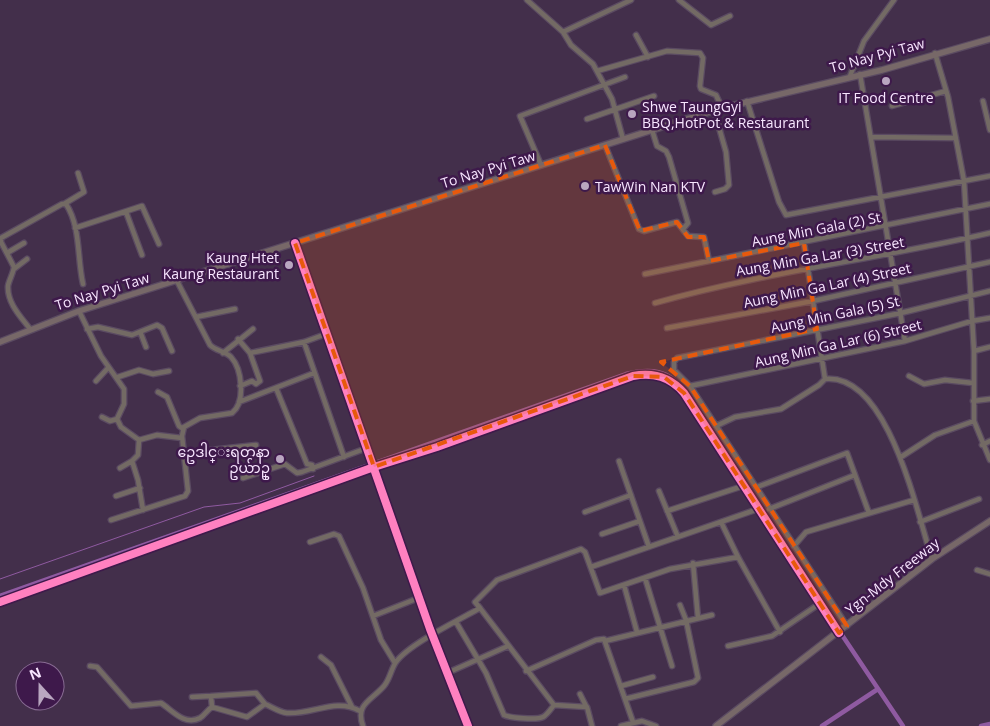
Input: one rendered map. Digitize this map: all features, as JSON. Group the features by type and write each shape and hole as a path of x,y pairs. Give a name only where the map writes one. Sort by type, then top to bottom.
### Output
{"main road":[{"name":"To Nay Pyi Taw","path":"0,342 79,311 714,110 850,76 882,70 935,53 990,39"},
{"name":"Ygn-Mdy Freeway","path":"716,726 839,633 932,559 990,521"}],"street":[{"path":"527,0 563,32 571,45 589,60 597,71 615,109 623,139"},
{"path":"617,0 621,5"},
{"path":"563,32 632,0"},
{"path":"679,0 711,25 730,16"},
{"path":"850,76 864,41 894,0"},
{"path":"636,35 648,57"},
{"path":"597,71 667,51 700,52 703,58 701,90 716,95 722,108"},
{"path":"935,53 946,91 964,181 974,351 974,421 990,460"},
{"path":"860,74 905,341"},
{"path":"541,165 520,116 625,77"},
{"path":"892,106 946,91"},
{"path":"587,119 654,96"},
{"path":"747,101 779,202 786,215 990,176"},
{"path":"983,101 990,130"},
{"path":"714,110 726,152 729,185 725,189 715,192"},
{"path":"652,130 657,146 666,151 669,157 688,223 683,229"},
{"path":"872,137 956,138"},
{"path":"605,145 639,229 644,231 677,222 688,236 704,237 709,261"},
{"path":"14,269 1,242 1,238 84,192 78,173"},
{"path":"64,204 68,208 75,228 83,284"},
{"name":"Aung Min Gala (2) St","path":"645,274 990,204"},
{"path":"75,228 144,207 159,244"},
{"path":"126,212 142,255"},
{"name":"Aung Min Ga Lar (3) Street","path":"655,303 709,288 891,255 990,233"},
{"path":"7,253 24,243"},
{"path":"295,243 433,634 468,726"},
{"path":"804,243 825,379"},
{"path":"27,259 14,269 8,285 9,294 15,308 30,329"},
{"name":"Aung Min Ga Lar (4) Street","path":"667,328 813,301 990,262"},
{"path":"111,520 186,495 183,429 186,424 200,418 232,413 237,408 239,402 240,386 233,360 210,345 177,281"},
{"name":"Aung Min Gala (5) St","path":"690,386 674,370 675,359 900,313 990,291"},
{"path":"196,317 235,309"},
{"path":"79,311 108,368 118,378 125,394 122,410 117,419 110,421 102,417"},
{"name":"Aung Min Ga Lar (6) Street","path":"690,386 905,341 972,321 990,318"},
{"path":"87,329 98,326 128,335 141,334 155,326 160,326 172,351"},
{"path":"222,353 253,329"},
{"path":"141,334 146,346"},
{"path":"250,353 304,342 326,334"},
{"path":"238,339 250,353 260,382 256,384 252,381 240,386"},
{"path":"304,342 344,457"},
{"path":"974,351 990,348"},
{"path":"96,381 108,368"},
{"path":"118,378 139,370 153,374 169,370"},
{"path":"239,402 314,373"},
{"path":"0,602 373,465 437,447 633,376 649,374 664,377 684,393 839,633"},
{"path":"909,376 924,384 945,380 973,383"},
{"path":"716,426 735,417 781,409 819,385 825,379 841,379 858,390 880,418 901,457 932,559"},
{"path":"690,386 847,626"},
{"path":"276,388 307,464 311,464 313,469"},
{"path":"158,392 167,397 179,426 183,429"},
{"path":"973,401 990,399"},
{"path":"117,419 121,426 139,440 158,436 182,438"},
{"path":"901,457 935,435 974,421"},
{"path":"120,468 132,462 138,454 139,440"},
{"path":"982,444 990,440"},
{"path":"184,453 256,445"},
{"path":"242,478 285,464 297,473 313,469 368,448"},
{"path":"756,487 845,452 850,457 869,513"},
{"path":"619,461 649,547"},
{"path":"132,462 140,488 143,510"},
{"path":"770,509 855,475"},
{"path":"667,511 743,486"},
{"path":"116,496 140,488"},
{"path":"659,491 678,538"},
{"path":"585,512 630,495"},
{"path":"920,522 979,499"},
{"path":"794,546 806,532 914,500"},
{"path":"591,567 758,509"},
{"path":"602,534 640,521"},
{"path":"721,522 738,557 780,632"},
{"path":"310,542 334,534 339,536 363,588 381,640 395,663"},
{"path":"586,706 554,705 526,672 475,602 492,584 526,569 583,549 599,592 693,564 738,557"},
{"path":"693,564 698,618"},
{"path":"977,570 990,574"},
{"path":"645,578 672,666"},
{"path":"624,585 637,632"},
{"path":"372,616 421,598"},
{"path":"728,646 755,642 780,632 819,604"},
{"path":"625,699 694,682 698,678 686,620 680,605"},
{"path":"360,712 391,676 395,663 418,643 480,608"},
{"path":"526,672 596,640 605,640 712,615"},
{"path":"456,622 479,660 502,712 510,718 517,716 525,719 542,718 554,705"},
{"path":"605,640 633,722"},
{"path":"447,673 508,646"},
{"path":"321,657 332,665 352,707"},
{"path":"90,666 97,667 131,706 161,703 176,716 191,720 200,718 212,707 222,708 244,718 256,712 265,704"},
{"path":"621,686 653,677"},
{"path":"192,696 256,693 265,704 287,712 337,706 352,707 360,712 362,726"},
{"path":"580,694 590,710 592,726"},
{"path":"211,696 212,707"},
{"path":"525,719 526,726"},
{"path":"621,726 633,722 647,722 656,726"}],"highlighted area":[{"path":"605,145 640,231 677,222 688,237 704,237 709,261 804,243 817,329 661,362 690,386 847,626 839,633 684,393 664,377 633,376 374,467 295,243"}],"waterway":[{"path":"0,596 626,374 643,371 658,372 672,379 684,392"},
{"path":"0,579 204,507 240,503 314,476"},
{"path":"842,635 903,726"},
{"path":"822,726 878,689"},
{"path":"981,726 990,724"}],"cycle path":[{"path":"295,243 430,629 468,726"},
{"path":"0,602 633,376 655,375 673,383 684,393 839,633"}],"place":[{"name":"IT Food Centre","path":"886,81"},
{"name":"Shwe TaungGyi BBQ,HotPot & Restaurant","path":"632,114"},
{"name":"TawWin Nan KTV","path":"585,186"},
{"name":"Kaung Htet Kaung Restaurant","path":"289,265"},
{"name":"ဥေဒါင္းရတနာ ဥယ်ာဥ္","path":"280,459"}]}
